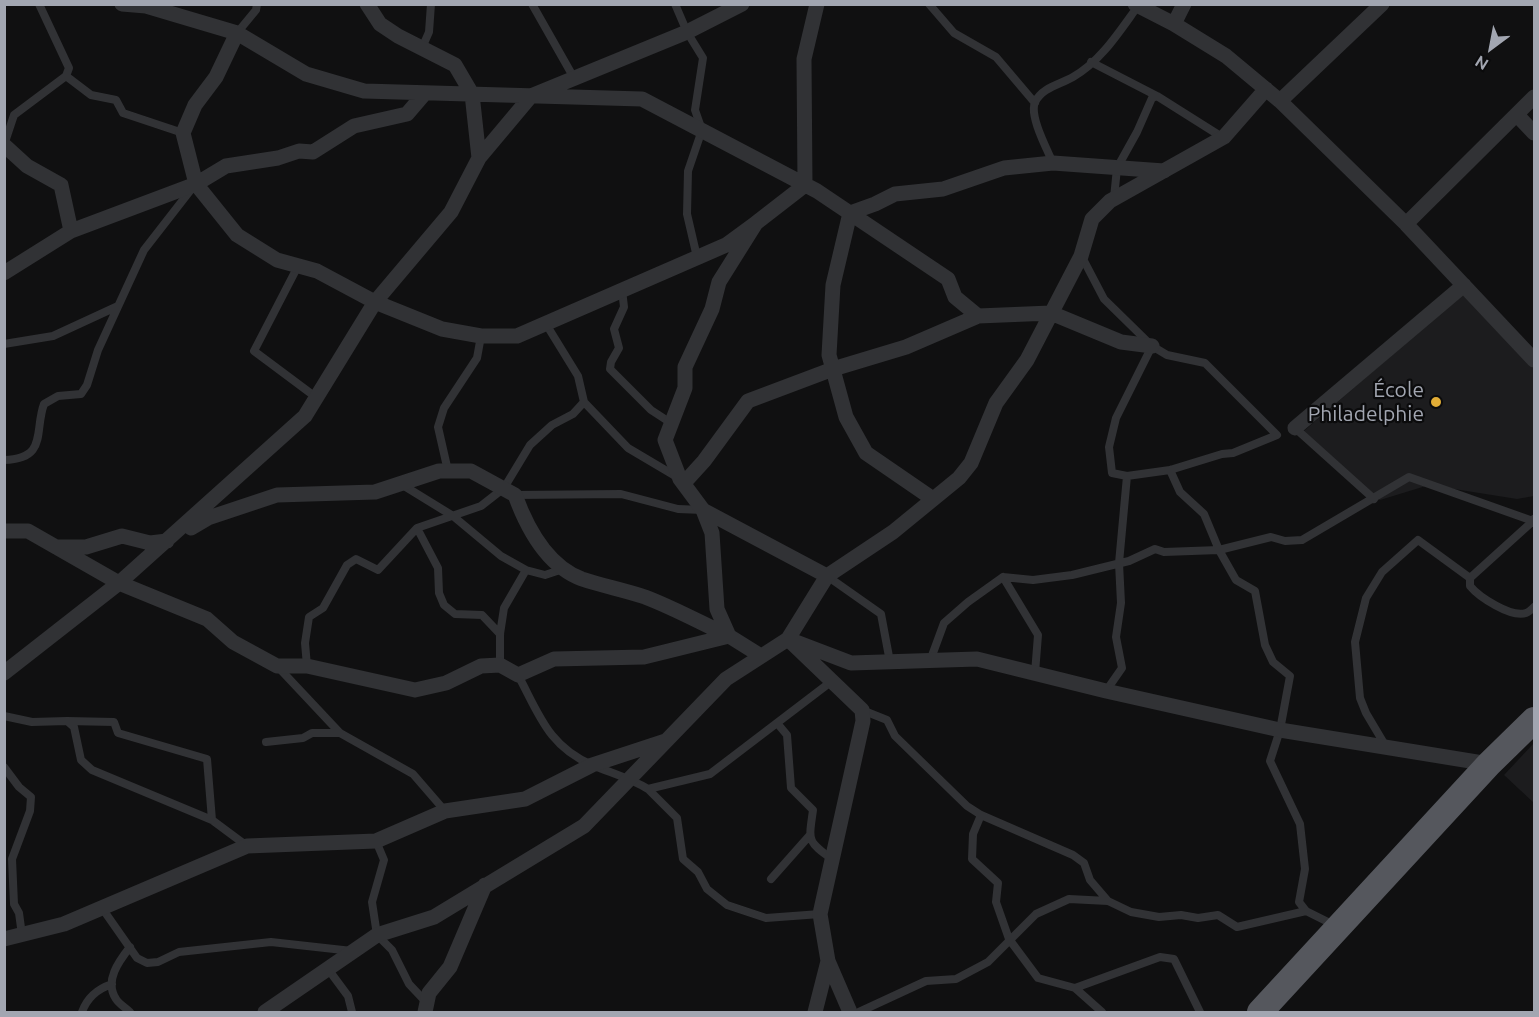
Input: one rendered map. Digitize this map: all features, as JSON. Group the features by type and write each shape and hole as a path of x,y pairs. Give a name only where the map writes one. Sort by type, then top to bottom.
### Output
{"highway":[{"path":"1260,1012 1489,764 1534,720"}],"street":[{"path":"122,4 171,9 237,33 306,74 363,91 642,99 805,185 850,213 948,279 955,297 978,316"},
{"path":"368,4 380,24 454,65 472,94 479,158"},
{"path":"4,673 119,583 305,416 375,302 451,212 479,158 531,96 575,80 687,32 741,4"},
{"path":"805,185 804,59 817,4"},
{"path":"1174,24 1184,4"},
{"path":"1280,101 1382,4"},
{"path":"1136,5 1174,24 1226,56 1280,101 1406,224 1534,360"},
{"path":"237,33 216,77 195,105 183,134 196,184 237,235 277,260 317,271 375,302 442,329 481,336 517,336 726,245 805,185"},
{"path":"265,1012 377,935 434,917 584,826 726,679 788,639 827,576 893,532 959,478 970,462 996,403 1027,360 1052,313 1081,256 1092,219 1114,198 1224,137 1266,89"},
{"path":"4,273 71,231 196,184 226,165 278,158 299,151 313,152 354,126 407,114 425,93"},
{"path":"1406,224 1534,97"},
{"path":"1517,115 1534,133"},
{"path":"5,140 27,166 61,185 71,231"},
{"path":"850,213 895,194 943,189 1004,168 1053,163 1164,171"},
{"path":"850,213 833,285 829,355 846,417 866,453 933,499"},
{"path":"729,636 717,609 712,533 703,510 682,481 665,440 685,388 685,367 712,309 719,282 756,223"},
{"path":"1295,429 1464,285"},
{"path":"682,481 704,461 748,401 833,369 906,347 978,316 1052,313 1120,342 1152,346"},
{"path":"56,547 86,547 122,536 150,543 164,543 207,518 277,495 375,492 439,471 471,471 510,491 524,519 549,556 563,569 580,578 646,597 729,636 761,656"},
{"path":"703,510 827,576"},
{"path":"4,520 28,531 119,583 207,620 233,642 277,666 307,666 415,690 446,683 481,666 500,665 518,675 554,659 644,657 729,636"},
{"path":"4,531 28,531"},
{"path":"788,639 851,663 977,659 1280,730 1489,764"},
{"path":"788,639 862,710 863,721 820,914 828,961 850,1012"},
{"path":"4,939 64,924 247,846 376,841 445,811 525,799 592,765 668,740"},
{"path":"426,1008 429,993 450,967 485,885"},
{"path":"815,1012 828,961"}],"lane":[{"path":"5,140 14,115 66,76 69,68 39,4"},
{"path":"237,33 256,10 256,4"},
{"path":"422,48 429,32 432,4"},
{"path":"532,4 575,80"},
{"path":"675,4 687,32 704,58 695,110 702,130 688,171 687,214 697,257"},
{"path":"929,4 954,33 996,57 1035,103"},
{"path":"1053,163 1034,115 1035,103 1047,89 1074,76 1106,50 1136,5"},
{"path":"1091,62 1157,96 1224,137"},
{"path":"66,76 91,95 116,100 123,113 183,134"},
{"path":"1114,198 1117,168 1152,98 1157,96"},
{"path":"4,460 17,459 29,454 40,437 41,413 44,404 58,396 81,394 87,385 98,350 144,250 196,184"},
{"path":"1081,256 1104,299 1152,346 1167,355 1205,363 1277,435 1233,453 1222,454 1170,470 1126,476 1112,473 1109,447 1116,418 1152,346"},
{"path":"298,266 254,351 317,398"},
{"path":"622,290 624,307 614,329 619,348 610,362 610,369 651,410 671,423"},
{"path":"4,344 53,336 118,306"},
{"path":"546,324 578,376 584,402 628,448 682,481"},
{"path":"448,471 438,427 444,408 477,358 481,336"},
{"path":"510,491 531,445 552,425 573,414 584,402"},
{"path":"1295,429 1374,499"},
{"path":"1170,470 1180,492 1204,514 1219,550 1236,580 1255,591 1265,645 1273,662 1290,676 1280,730 1270,761 1300,824 1305,869 1299,902 1306,911 1340,928"},
{"path":"1106,691 1122,668 1116,637 1121,603 1119,563 1126,476"},
{"path":"930,661 944,623 968,602 1003,577 1033,580 1072,575 1119,563 1155,549 1164,552 1219,550 1271,537 1285,541 1302,540 1409,477 1534,521 1470,578 1470,586 1477,594 1510,612 1526,613 1534,607"},
{"path":"401,484 453,516 501,556 526,570 545,575 563,569"},
{"path":"307,666 305,643 309,617 322,608 346,565 356,559 378,570 417,528 481,506 510,491 621,494 678,509 703,510"},
{"path":"417,528 438,568 439,593 444,605 455,614 482,615 500,634"},
{"path":"1385,747 1360,698 1355,642 1366,598 1382,572 1418,540 1470,578"},
{"path":"500,665 500,634 504,608 526,570"},
{"path":"827,576 881,614 890,662"},
{"path":"1003,577 1038,636 1035,673"},
{"path":"277,666 340,733 413,774 445,811"},
{"path":"518,675 550,735 567,751 592,765 631,778 648,789 677,818 683,859 698,872 707,889 727,905 766,918 820,914"},
{"path":"648,789 710,774 832,681"},
{"path":"862,710 887,720 895,736 967,806 981,815 1073,855 1084,864 1090,880 1108,901"},
{"path":"4,716 32,722 114,722 118,733 207,759 212,820"},
{"path":"67,721 74,727 81,760 92,770 212,820 247,846"},
{"path":"777,723 788,735 791,788 813,810 810,835 813,846 832,859"},
{"path":"266,742 303,738 312,733 340,733"},
{"path":"4,766 19,787 31,797 30,811 12,859 14,903 21,935"},
{"path":"981,815 973,834 972,859 998,884 996,902 1009,939 1038,978 1075,988 1102,1012"},
{"path":"771,879 810,835"},
{"path":"376,841 384,860 372,902 377,935 392,950 409,984 426,1008"},
{"path":"859,1012 926,981 957,979 988,962 1036,914 1069,899 1108,901 1131,912 1160,917 1181,915 1198,918 1218,915 1237,927 1306,911"},
{"path":"102,908 137,958 147,963 158,962 179,952 271,942 354,951"},
{"path":"130,947 114,968 112,984 115,998 130,1012"},
{"path":"1075,988 1160,957 1174,959 1200,1012"},
{"path":"328,969 348,996 352,1012"},
{"path":"82,1012 85,1002 100,988 112,984"}],"shaded area":[{"name":"École Philadelphie","path":"1463,294 1534,367 1534,496 1517,499 1429,485 1380,500 1298,436"},
{"path":"1534,743 1534,803 1504,775"}],"place":[{"name":"École Philadelphie","path":"1436,402"}]}
